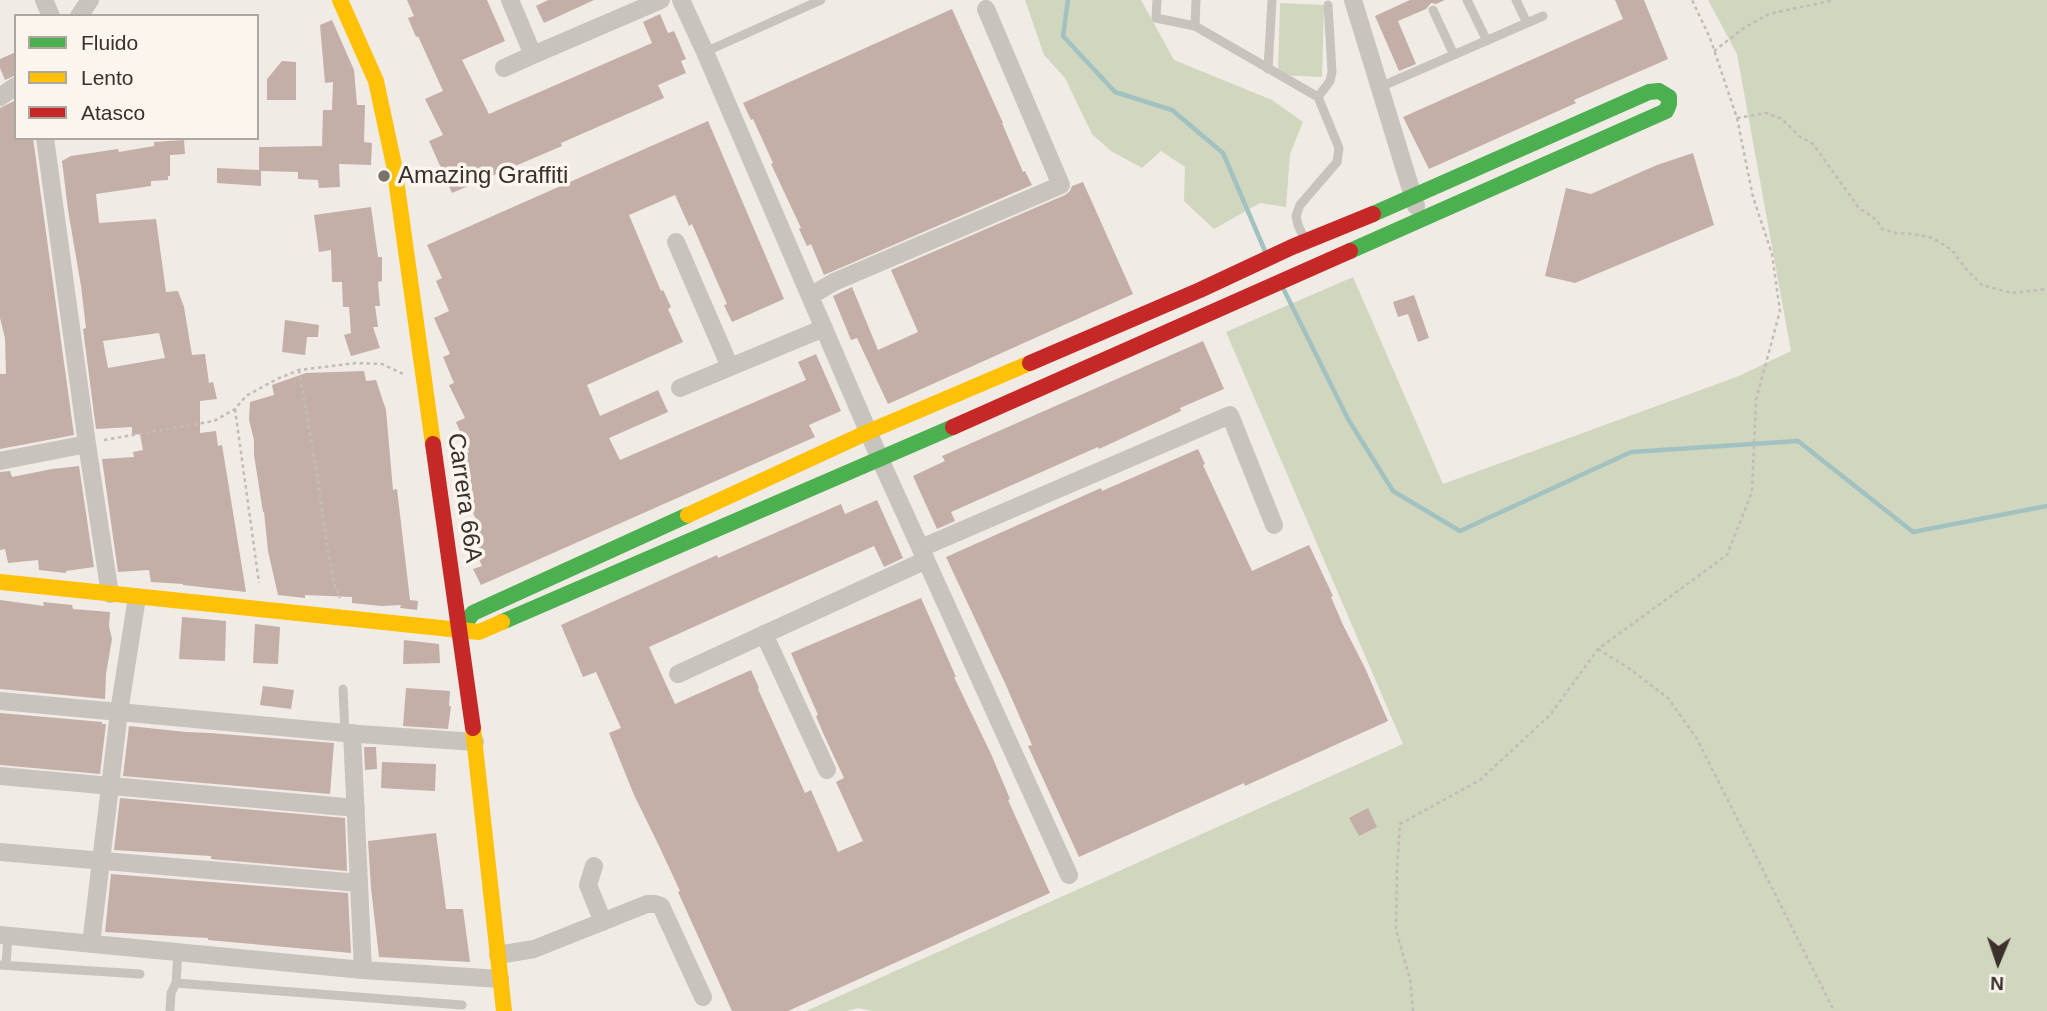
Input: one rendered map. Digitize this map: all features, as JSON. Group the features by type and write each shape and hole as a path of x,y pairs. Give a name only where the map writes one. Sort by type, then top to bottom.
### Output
{"street":[{"name":"Carrera 66A","path":"340,0 376,81 394,165 475,742 504,1011"},
{"path":"510,0 533,55"},
{"path":"504,68 661,0"},
{"path":"681,0 880,459 1069,875"},
{"path":"1353,0 1420,219"},
{"path":"810,296 834,282 1061,185 986,9"},
{"path":"0,582 479,632 880,459 1666,111 1669,97 1659,91 1648,92 1200,290 869,432 473,613 460,630"},
{"path":"45,140 110,594"},
{"path":"676,242 730,367"},
{"path":"680,387 824,328"},
{"path":"678,674 923,554 1230,415 1274,525"},
{"path":"0,461 87,444"},
{"path":"91,944 119,712 137,597"},
{"path":"764,634 827,769"},
{"path":"0,701 475,742"},
{"path":"348,733 356,808 363,970"},
{"path":"0,776 356,808"},
{"path":"0,852 359,883"},
{"path":"594,866 588,888 603,922"},
{"path":"498,955 534,949 647,904 656,904 661,906 703,997"},
{"path":"4,936 363,970 500,979"}],"lane":[{"path":"792,0 792,13"},
{"path":"705,52 821,0"},
{"path":"1157,0 1156,19 1195,26 1318,97 1339,148 1336,162 1300,205 1296,216 1299,245"},
{"path":"1195,26 1196,0"},
{"path":"1268,69 1272,0"},
{"path":"1468,0 1487,41"},
{"path":"1516,0 1527,23"},
{"path":"1318,97 1330,81 1332,72 1328,5"},
{"path":"1433,10 1454,55"},
{"path":"1380,86 1543,16"},
{"path":"343,689 348,733"},
{"path":"4,936 3,965 140,974"},
{"path":"170,1011 170,993 176,983 178,952"},
{"path":"176,983 462,1005"}],"path":[{"path":"1413,1011 1410,979 1396,930 1400,824 1480,780 1550,715 1598,649 1727,555 1752,492 1756,400 1780,311 1772,254 1753,197 1737,118 1714,51 1692,0"},
{"path":"1714,51 1769,13 1834,0"},
{"path":"1737,118 1766,113 1782,119 1799,136 1813,144 1859,208 1877,220 1882,229 1933,238 1952,250 1982,285 2012,293 2047,289"},
{"path":"87,444 112,437 214,421 235,409 246,396 299,370 356,363 382,364 406,375"},
{"path":"299,370 334,587 350,620"},
{"path":"235,409 259,583"},
{"path":"1598,649 1668,698 1697,739 1834,1011"}],"green space":[{"path":"1025,0 1141,0 1174,60 1272,100 1303,122 1290,154 1286,207 1260,203 1214,229 1184,201 1185,167 1161,151 1142,168 1111,151 1092,134 1065,78 1044,55"},
{"path":"1708,0 2047,0 2047,1011 873,1011 858,1008 847,1011 806,1011 1403,744 1226,332 1353,277 1443,484 1739,376 1791,351 1737,54"},
{"path":"1280,3 1324,5 1322,77 1278,75"}],"building":[{"path":"407,0 487,0 505,41 462,60 489,114 652,43 643,22 660,14 668,33 674,31 686,59 681,61 686,73 658,85 664,98 452,193 429,141 443,135 425,99 443,91 408,18 414,16"},
{"path":"548,0 594,0 544,23 536,6"},
{"path":"1410,0 1445,0 1431,3 1426,9 1398,21 1416,64 1399,71 1375,16"},
{"path":"1615,0 1644,0 1668,59 1429,169 1403,117 1623,19"},
{"path":"952,9 1023,172 1025,171 1032,185 824,275 811,244 807,246 771,164 773,163 743,103"},
{"path":"332,20 354,70 357,105 365,105 364,142 372,143 371,165 339,164 340,187 319,188 318,180 298,179 298,172 261,171 261,186 217,183 217,168 259,170 259,147 322,146 323,110 332,110 333,82 325,83 320,25"},
{"path":"14,53 14,76 5,80 0,59"},
{"path":"282,61 296,62 296,100 267,100 267,79"},
{"path":"14,101 14,140 33,140 74,435 0,449 0,374 6,374 5,338 0,318 0,108"},
{"path":"708,121 784,299 732,322 724,305 727,304 692,224 689,226 675,195 629,215 661,291 663,290 671,307 668,309 683,342 587,385 600,416 658,390 668,412 609,438 620,460 806,380 798,362 816,354 841,411 809,425 815,437 481,585 473,569 482,566 467,531 479,526 466,497 472,495 456,458 469,452 456,422 465,418 449,385 454,383 443,357 450,354 434,318 449,311 436,281 442,278 427,245"},
{"path":"184,140 185,154 170,155 168,180 151,181 151,186 96,194 99,223 156,219 166,292 178,291 184,307 192,355 205,354 209,383 213,382 217,399 200,401 200,433 216,431 218,446 222,445 246,592 151,582 149,570 118,572 102,459 134,457 133,452 143,450 140,434 132,435 132,427 96,429 83,329 86,328 81,286 62,161 71,156 154,146 154,142","holes":["159,333 165,358 108,368 103,341"]},
{"path":"1693,153 1714,225 1575,283 1545,276 1566,188 1591,194 1657,165"},
{"path":"1083,182 1133,294 888,404 857,338 851,340 833,296 852,287 878,350 918,332 891,270 1065,195 1072,186"},
{"path":"371,207 378,257 382,257 382,281 378,282 380,306 375,306 378,327 373,327 380,348 351,356 344,335 351,333 349,307 343,307 342,282 332,282 331,250 319,252 314,215"},
{"path":"1414,295 1429,338 1418,342 1408,314 1398,317 1393,302"},
{"path":"285,320 319,325 318,337 307,337 305,355 282,352"},
{"path":"1203,341 1224,389 1099,449 1098,447 951,512 955,521 937,529 913,476 945,461 942,456"},
{"path":"364,371 366,381 376,380 386,410 393,490 397,489 410,600 418,601 417,610 400,608 401,605 352,603 352,597 305,595 305,598 278,595 268,551 249,420 250,402 274,395 272,385 306,373"},
{"path":"1198,449 1252,571 1309,545 1388,721 1079,857 1028,746 1032,745 1005,683 946,557 1101,488 1102,491"},
{"path":"79,466 94,567 66,573 39,570 38,560 8,563 5,549 0,550 0,472 10,471 12,477"},
{"path":"877,500 903,558 884,567 874,546 649,647 675,704 751,670 805,793 811,790 838,852 863,841 836,782 844,778 791,653 921,598 1050,893 788,1011 732,1011 678,892 680,891 634,795 609,733 621,728 596,672 583,677 561,625 717,555 718,558 841,504 845,514"},
{"path":"0,600 44,606 43,602 72,605 73,609 110,612 112,639 105,699 0,689"},
{"path":"182,617 226,621 225,661 179,659"},
{"path":"255,624 280,627 278,664 253,663"},
{"path":"404,640 439,644 440,663 403,664"},
{"path":"263,686 294,690 291,709 260,705"},
{"path":"406,688 450,691 448,729 403,726"},
{"path":"0,713 106,724 100,774 0,765"},
{"path":"129,726 334,743 330,794 123,776"},
{"path":"364,747 376,747 377,769 365,770"},
{"path":"382,762 436,764 435,791 381,788"},
{"path":"120,798 345,818 347,871 211,859 211,856 114,850"},
{"path":"1368,808 1377,827 1359,836 1349,818"},
{"path":"436,833 446,909 463,909 470,962 379,957 368,841"},
{"path":"111,874 348,893 351,953 208,938 105,932"}],"waterway":[{"path":"1068,0 1063,36 1115,92 1172,110 1223,153 1265,251"},
{"path":"1284,290 1348,419 1393,491 1460,531 1631,452 1798,441 1913,532 2047,506"}],"traffic: fast":[{"path":"1350,251 1666,111 1669,97 1659,91 1649,92 1373,214"},
{"path":"502,622 953,427"},
{"path":"460,630 473,613 688,515"}],"traffic: slow":[{"path":"340,0 376,81 394,165 433,444"},
{"path":"688,515 868,432 1030,363"},
{"path":"0,582 479,632 502,622"},
{"path":"473,728 504,1011"}],"traffic: jam":[{"path":"1030,363 1373,214"},
{"path":"953,427 1350,251"},
{"path":"433,444 473,728"}],"place":[{"name":"Amazing Graffiti","path":"384,176"}]}
